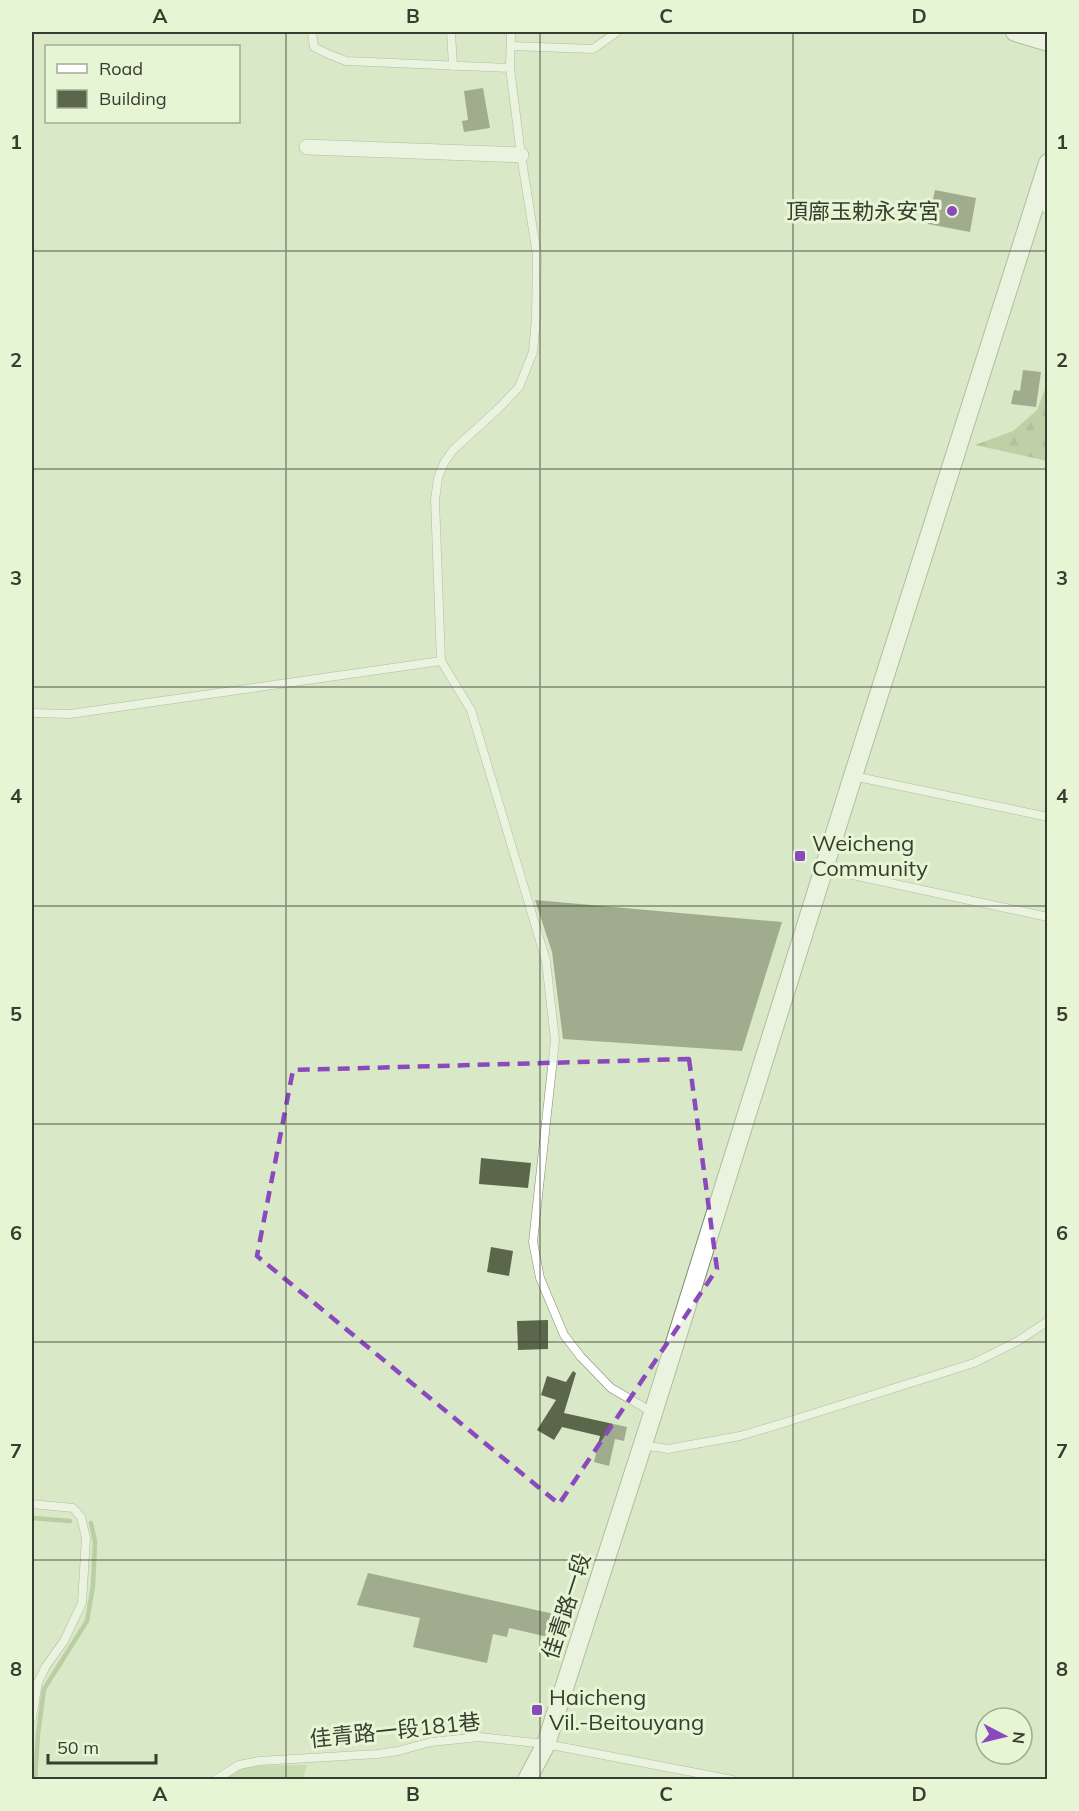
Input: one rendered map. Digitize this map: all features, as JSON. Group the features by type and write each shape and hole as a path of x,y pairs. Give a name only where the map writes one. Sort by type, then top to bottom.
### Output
{"street":[{"path":"1015,32 1047,42"},
{"path":"307,147 521,155"},
{"name":"佳青路一段","path":"527,1779 546,1744 643,1445 1047,164"}],"lane":[{"path":"312,32 314,47 346,61 510,68"},
{"path":"451,32 453,66"},
{"path":"511,32 510,68 537,255 533,352 519,387 453,450 438,478 435,500 441,661 471,710 546,961 555,1040 533,1242 540,1278 564,1335 581,1357 611,1388 653,1413"},
{"path":"511,46 593,49 617,32"},
{"path":"1036,196 1047,211"},
{"path":"32,713 70,714 441,661"},
{"path":"853,776 1047,817"},
{"path":"824,868 1047,917"},
{"path":"643,1445 668,1449 740,1436 777,1425 974,1363 1018,1341 1047,1321"},
{"path":"32,1504 73,1508 81,1518 86,1538 82,1603 64,1641 46,1666 38,1682 32,1718"},
{"name":"佳青路一段181巷","path":"215,1779 239,1764 378,1754 431,1742 479,1737 546,1744 733,1779"}],"highlighted area":[{"path":"689,1059 717,1269 559,1504 257,1256 293,1070"}],"green space":[{"path":"1047,384 1047,461 975,445 1013,431 1037,410"},
{"path":"307,1765 303,1779 223,1780 245,1766"}],"building":[{"path":"483,88 490,128 464,132 462,121 468,120 464,91"},
{"name":"頂廍玉勅永安宮","path":"935,190 976,198 970,232 928,224"},
{"path":"1023,370 1041,372 1036,407 1011,404 1014,390 1020,391"},
{"path":"535,900 782,922 742,1051 563,1039 552,952"},
{"path":"481,1158 531,1163 528,1188 479,1184"},
{"path":"491,1247 513,1251 509,1276 487,1272"},
{"path":"548,1320 548,1349 518,1350 517,1321"},
{"path":"573,1371 576,1373 564,1413 627,1427 624,1441 615,1439 609,1466 594,1462 600,1436 562,1427 554,1440 537,1430 556,1400 541,1395 547,1376 566,1382"},
{"path":"368,1573 563,1616 557,1639 509,1628 507,1637 493,1634 487,1663 413,1647 420,1618 357,1605"}],"waterway":[{"path":"32,1518 70,1521"},
{"path":"35,1780 44,1689 87,1621 93,1586 95,1542 91,1523"}],"place":[{"name":"頂廍玉勅永安宮","path":"952,211"},
{"name":"Weicheng Community","path":"800,856"},
{"name":"Haicheng Vil.-Beitouyang","path":"537,1710"}]}
